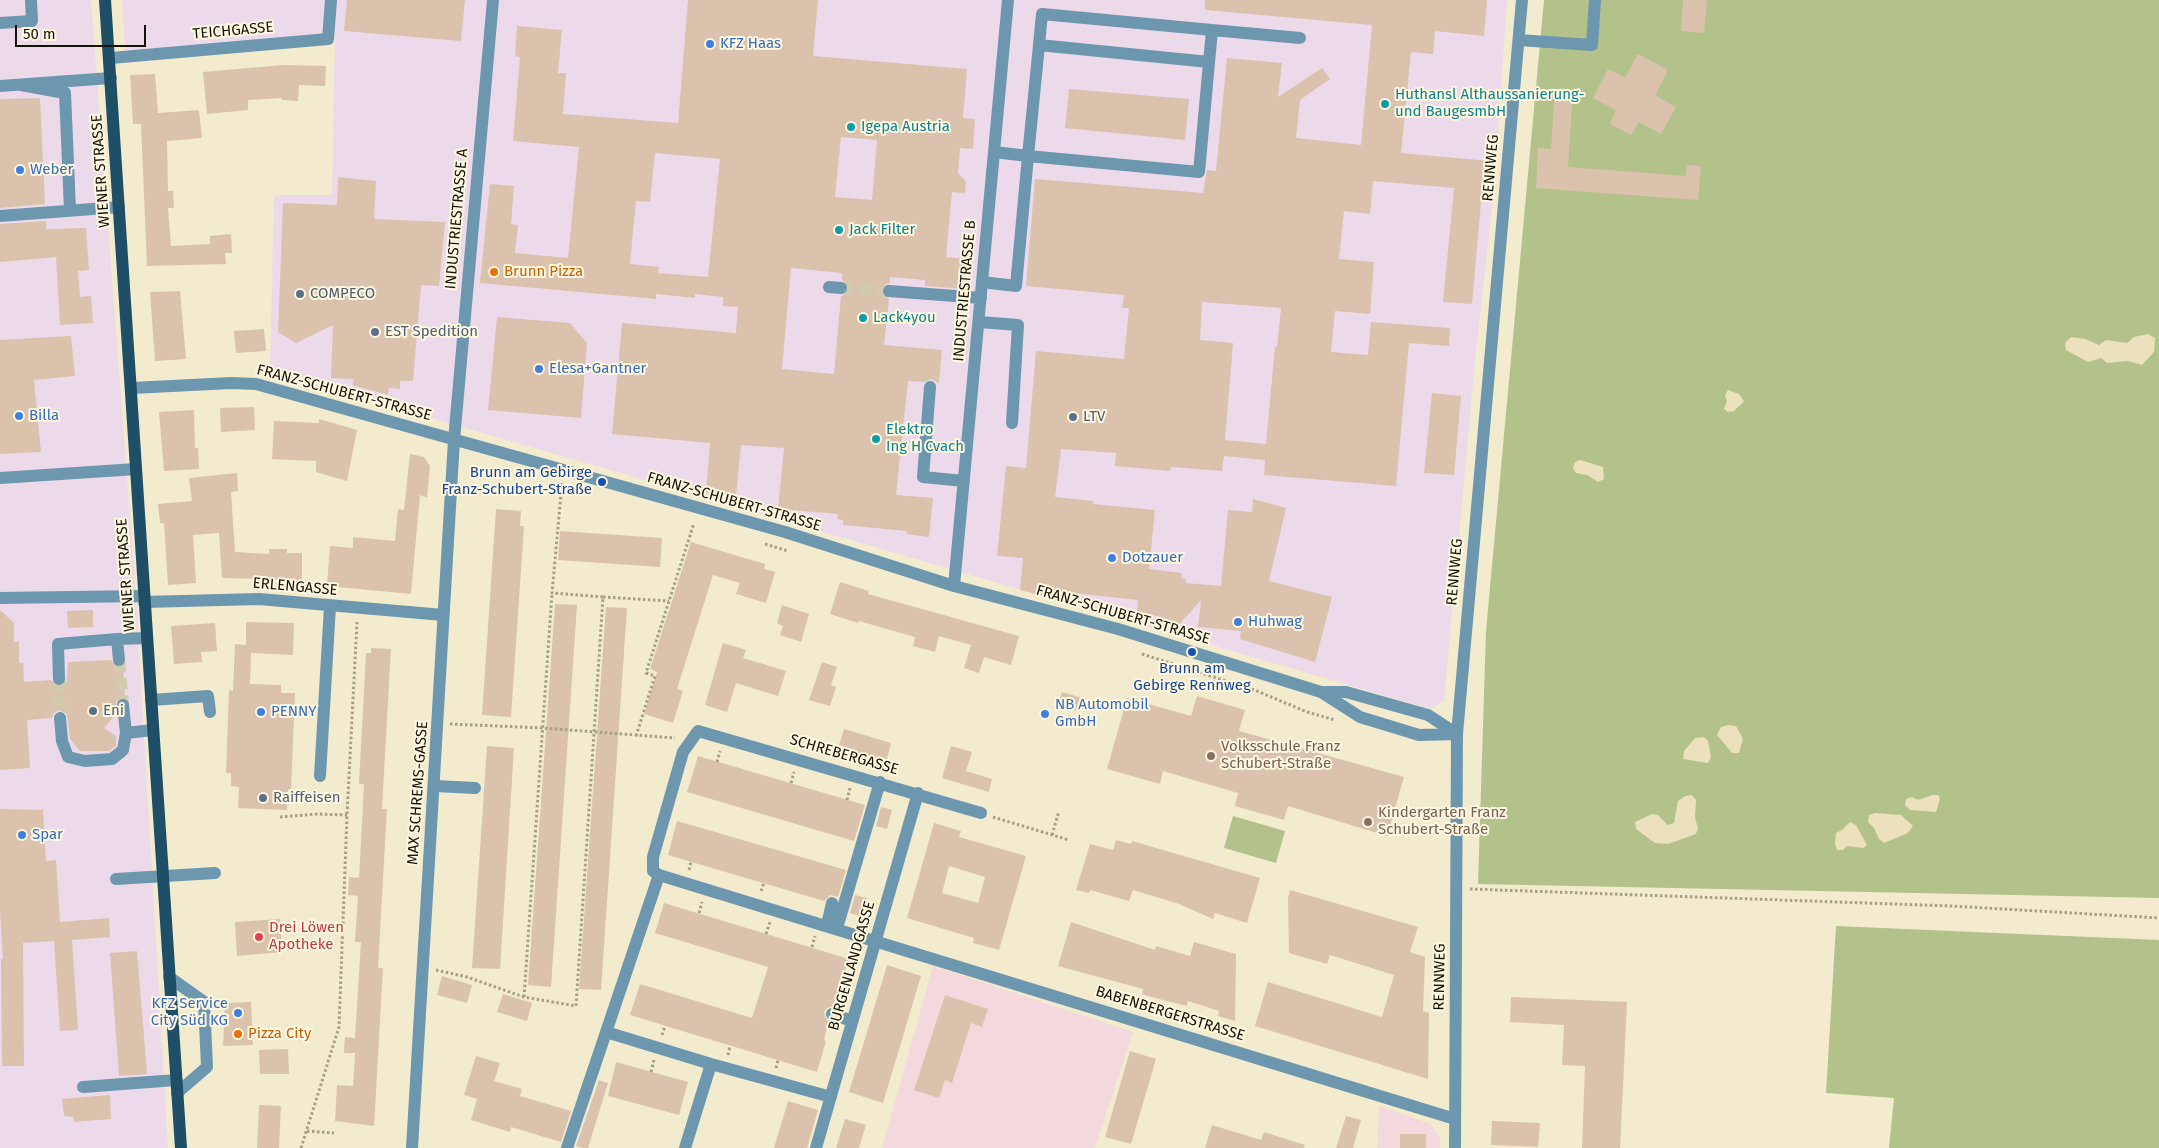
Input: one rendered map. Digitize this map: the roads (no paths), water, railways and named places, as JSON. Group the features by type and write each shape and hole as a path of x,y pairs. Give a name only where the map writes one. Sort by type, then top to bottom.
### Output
{"main road":[{"name":"WIENER STRASSE","path":"105,0 111,58 144,599 181,1148"}],"street":[{"path":"0,24 32,20 31,0"},
{"name":"TEICHGASSE","path":"111,58 328,39 330,0"},
{"name":"INDUSTRIESTRASSE A","path":"454,440 493,0"},
{"name":"INDUSTRIESTRASSE B","path":"954,586 1008,0"},
{"name":"RENNWEG","path":"1454,1148 1457,734 1522,0"},
{"path":"1518,40 1592,45 1595,0"},
{"path":"982,282 1016,286 1042,14 1300,38"},
{"path":"994,152 1199,172 1212,30"},
{"path":"1039,45 1209,62"},
{"path":"0,86 111,78"},
{"path":"21,85 65,93 70,210"},
{"path":"0,216 119,207"},
{"path":"889,291 980,298"},
{"path":"979,322 1018,325 1012,423"},
{"name":"FRANZ-SCHUBERT-STRASSE","path":"132,388 231,383 256,384 785,532 954,586 1118,629 1320,692 1360,717 1419,735 1457,734"},
{"path":"930,387 922,477 964,481"},
{"name":"MAX SCHREMS-GASSE","path":"412,1148 422,967 439,724 443,615 454,440"},
{"path":"0,478 136,469"},
{"name":"ERLENGASSE","path":"0,598 259,599 443,615"},
{"path":"320,776 330,606"},
{"path":"59,679 58,644 147,638"},
{"path":"117,639 119,660"},
{"name":"FRANZ-SCHUBERT-STRASSE","path":"1320,692 1346,692 1428,715 1457,734"},
{"path":"151,700 208,696 210,712"},
{"path":"60,718 62,740 68,756 85,761 112,759 123,750 126,733 123,705"},
{"path":"126,733 153,730"},
{"name":"SCHREBERGASSE","path":"658,875 654,871 653,857 683,752 698,731 918,793 981,813"},
{"path":"832,926 880,782"},
{"path":"435,786 474,788"},
{"name":"BURGENLANDGASSE","path":"816,1148 918,793"},
{"path":"116,879 215,873"},
{"path":"567,1148 658,875"},
{"name":"BABENBERGERSTRASSE","path":"658,875 832,926 1455,1119"},
{"path":"832,903 832,926"},
{"path":"169,977 204,1002 207,1068 177,1094"},
{"path":"832,1014 852,1021"},
{"path":"606,1032 711,1064 831,1097"},
{"path":"685,1148 711,1064"},
{"path":"83,1087 176,1080"}],"tunnel":[{"path":"841,288 889,291"},
{"path":"119,660 123,705"},
{"path":"59,679 60,718"}],"place":[{"name":"KFZ Haas","path":"710,44"},
{"name":"Huthansl Althaussanierung- und BaugesmbH","path":"1385,104"},
{"name":"Igepa Austria","path":"851,127"},
{"name":"Weber","path":"20,170"},
{"name":"Jack Filter","path":"839,230"},
{"name":"Brunn Pizza","path":"494,272"},
{"name":"COMPECO","path":"300,294"},
{"name":"Lack4you","path":"863,318"},
{"name":"EST Spedition","path":"375,332"},
{"name":"Elesa+Gantner","path":"539,369"},
{"name":"Billa","path":"19,416"},
{"name":"LTV","path":"1073,417"},
{"name":"Elektro Ing H Cvach","path":"876,439"},
{"name":"Brunn am Gebirge Franz-Schubert-Straße","path":"602,482"},
{"name":"Dotzauer","path":"1112,558"},
{"name":"Huhwag","path":"1238,622"},
{"name":"Brunn am Gebirge Rennweg","path":"1192,652"},
{"name":"Eni","path":"93,711"},
{"name":"PENNY","path":"261,712"},
{"name":"NB Automobil GmbH","path":"1045,714"},
{"name":"Volksschule Franz Schubert-Straße","path":"1211,756"},
{"name":"Raiffeisen","path":"263,798"},
{"name":"Kindergarten Franz Schubert-Straße","path":"1368,822"},
{"name":"Spar","path":"22,835"},
{"name":"Drei Löwen Apotheke","path":"259,937"},
{"name":"KFZ Service City Süd KG","path":"238,1013"},
{"name":"Pizza City","path":"238,1034"}]}
